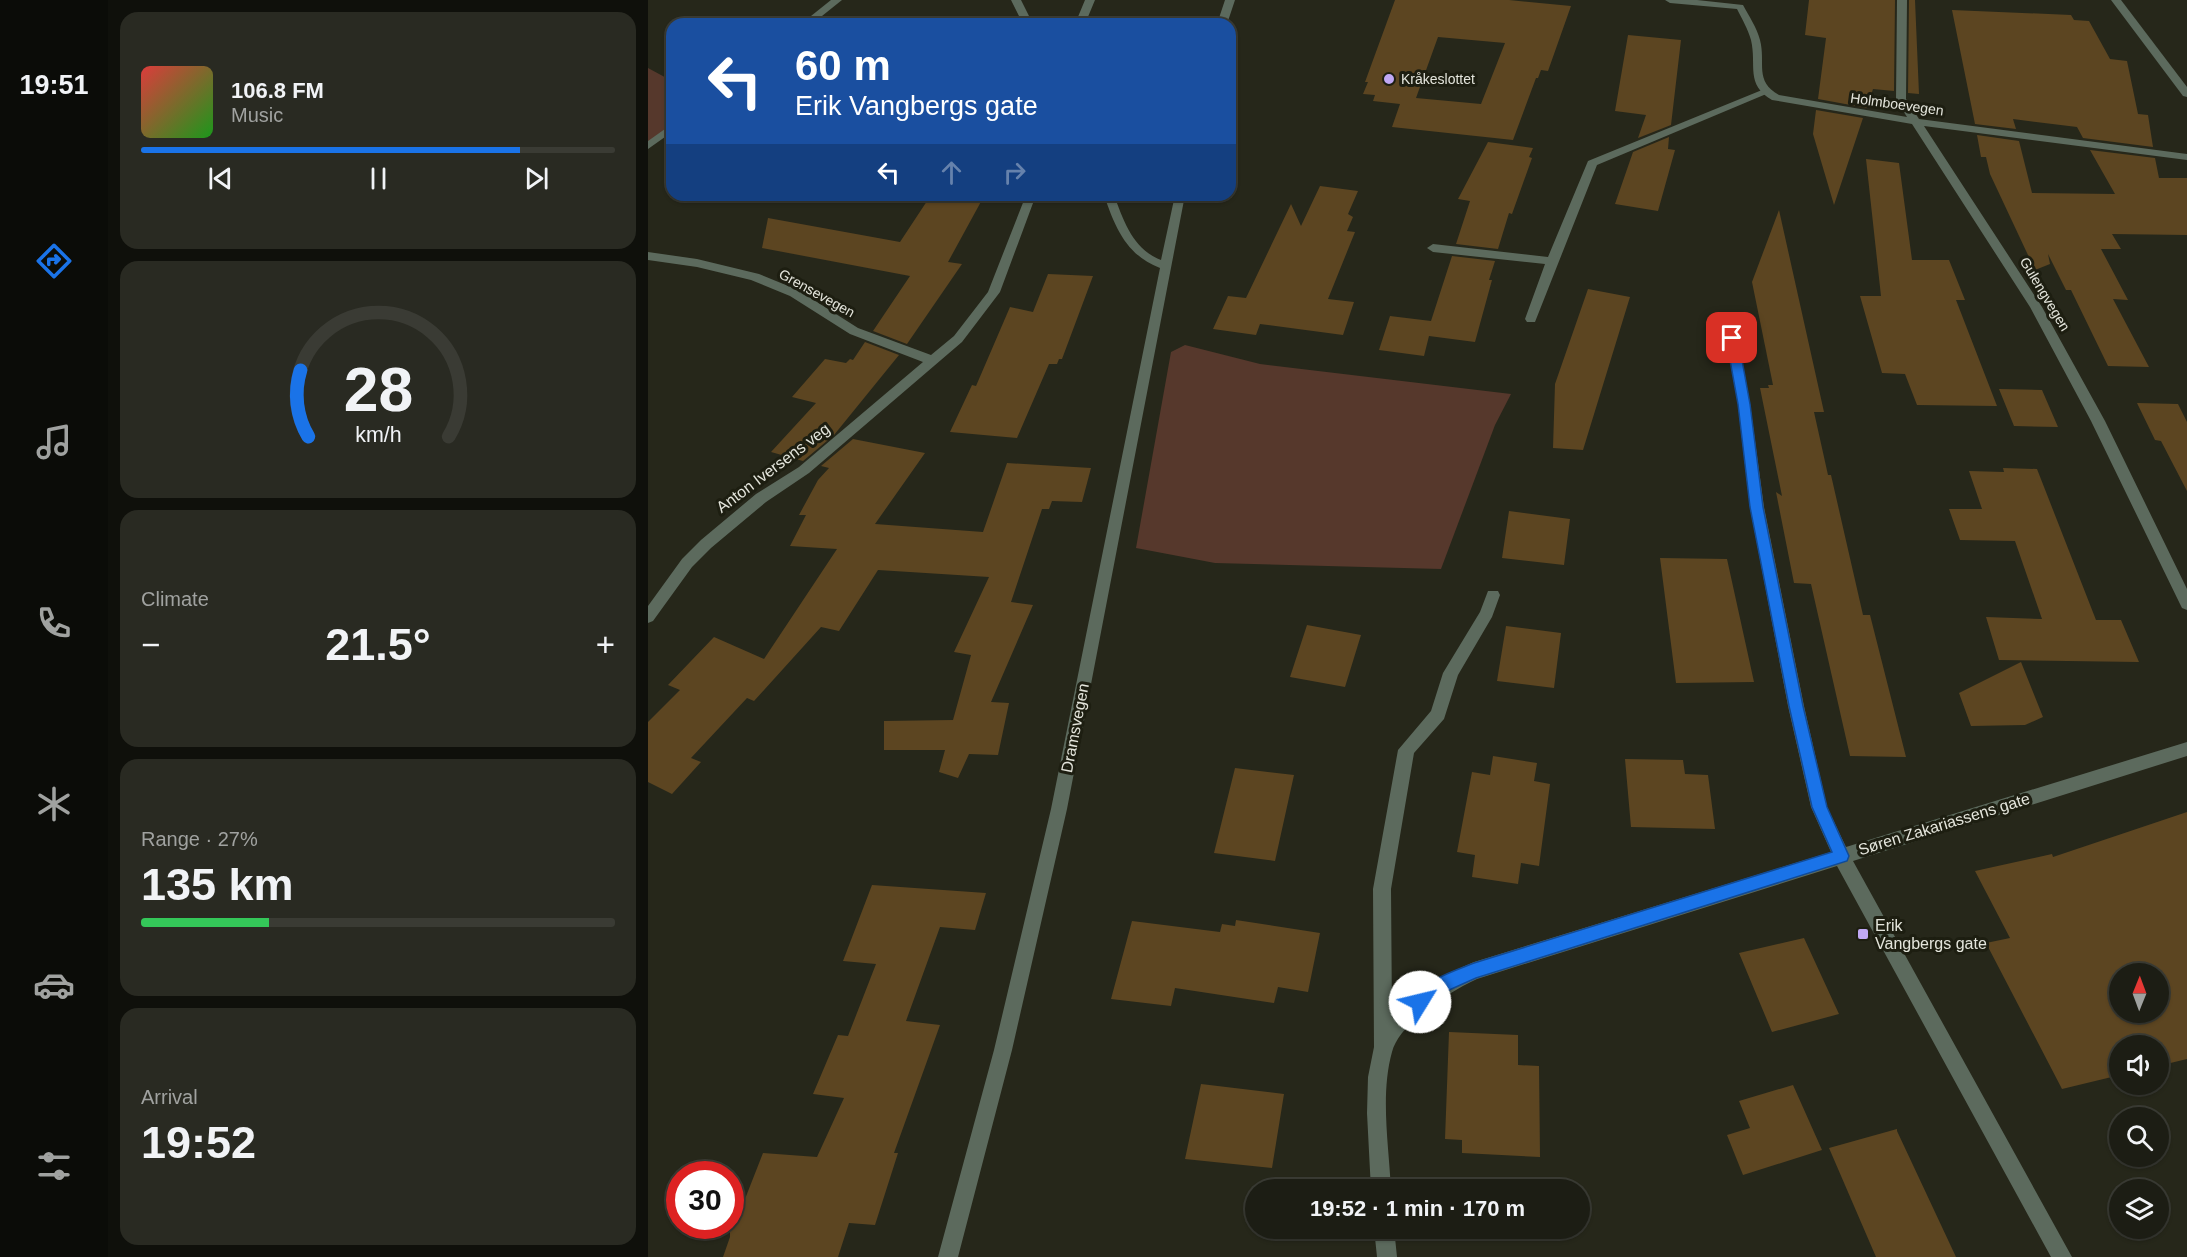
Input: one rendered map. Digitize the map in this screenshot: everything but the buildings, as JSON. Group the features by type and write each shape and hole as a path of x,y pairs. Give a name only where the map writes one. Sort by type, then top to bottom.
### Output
{"street":[{"path":"814,18 837,0"},
{"path":"1016,0 1025,18"},
{"path":"1082,18 1090,0"},
{"path":"1224,18 1230,0"},
{"path":"1531,319 1592,163 1766,92 1758,77 1755,41 1738,4 1670,0"},
{"name":"Gulengvegen","path":"1902,0 1901,99 1913,121 1928,137 1998,244 2073,372 2187,604"},
{"path":"2116,0 2187,94"},
{"name":"Holmboevegen","path":"1766,92 1776,98 1795,102 1913,121 2187,157"},
{"path":"648,146 666,132"},
{"name":"Anton Iversens veg","path":"648,617 687,563 706,544 761,498 813,463 933,361 980,313 994,292 1029,201"},
{"path":"1111,201 1133,249 1148,260 1166,266"},
{"name":"Dramsvegen","path":"948,1257 1003,1050 1059,809 1179,201"},
{"path":"1433,248 1552,261"},
{"name":"Grensevegen","path":"648,256 697,263 755,277 794,294 854,331 933,361"},
{"path":"1732,338 1744,404 1757,507 1796,706 1819,807 1841,856 2062,1257"},
{"path":"1380,1179 1377,1113 1378,1077 1383,1047 1382,889 1406,750 1438,714 1451,673 1486,613 1493,595"},
{"name":"Søren Zakariassens gate","path":"1383,1047 1401,1021 1420,1002 1442,985 1474,971 2187,749"},
{"path":"1385,1239 1387,1257"}],"shaded area":[{"path":"648,68 666,78 666,132 648,148"},
{"path":"1185,345 1260,364 1511,394 1495,425 1441,569 1215,563 1136,548 1171,352"}],"place":[{"name":"Kråkeslottet","path":"1389,79"},
{"name":"Erik Vangbergs gate","path":"1863,934"}],"route":[{"path":"1420,1002 1442,985 1474,971 1841,856 1819,807 1796,706 1757,507 1744,404 1732,338"}]}
